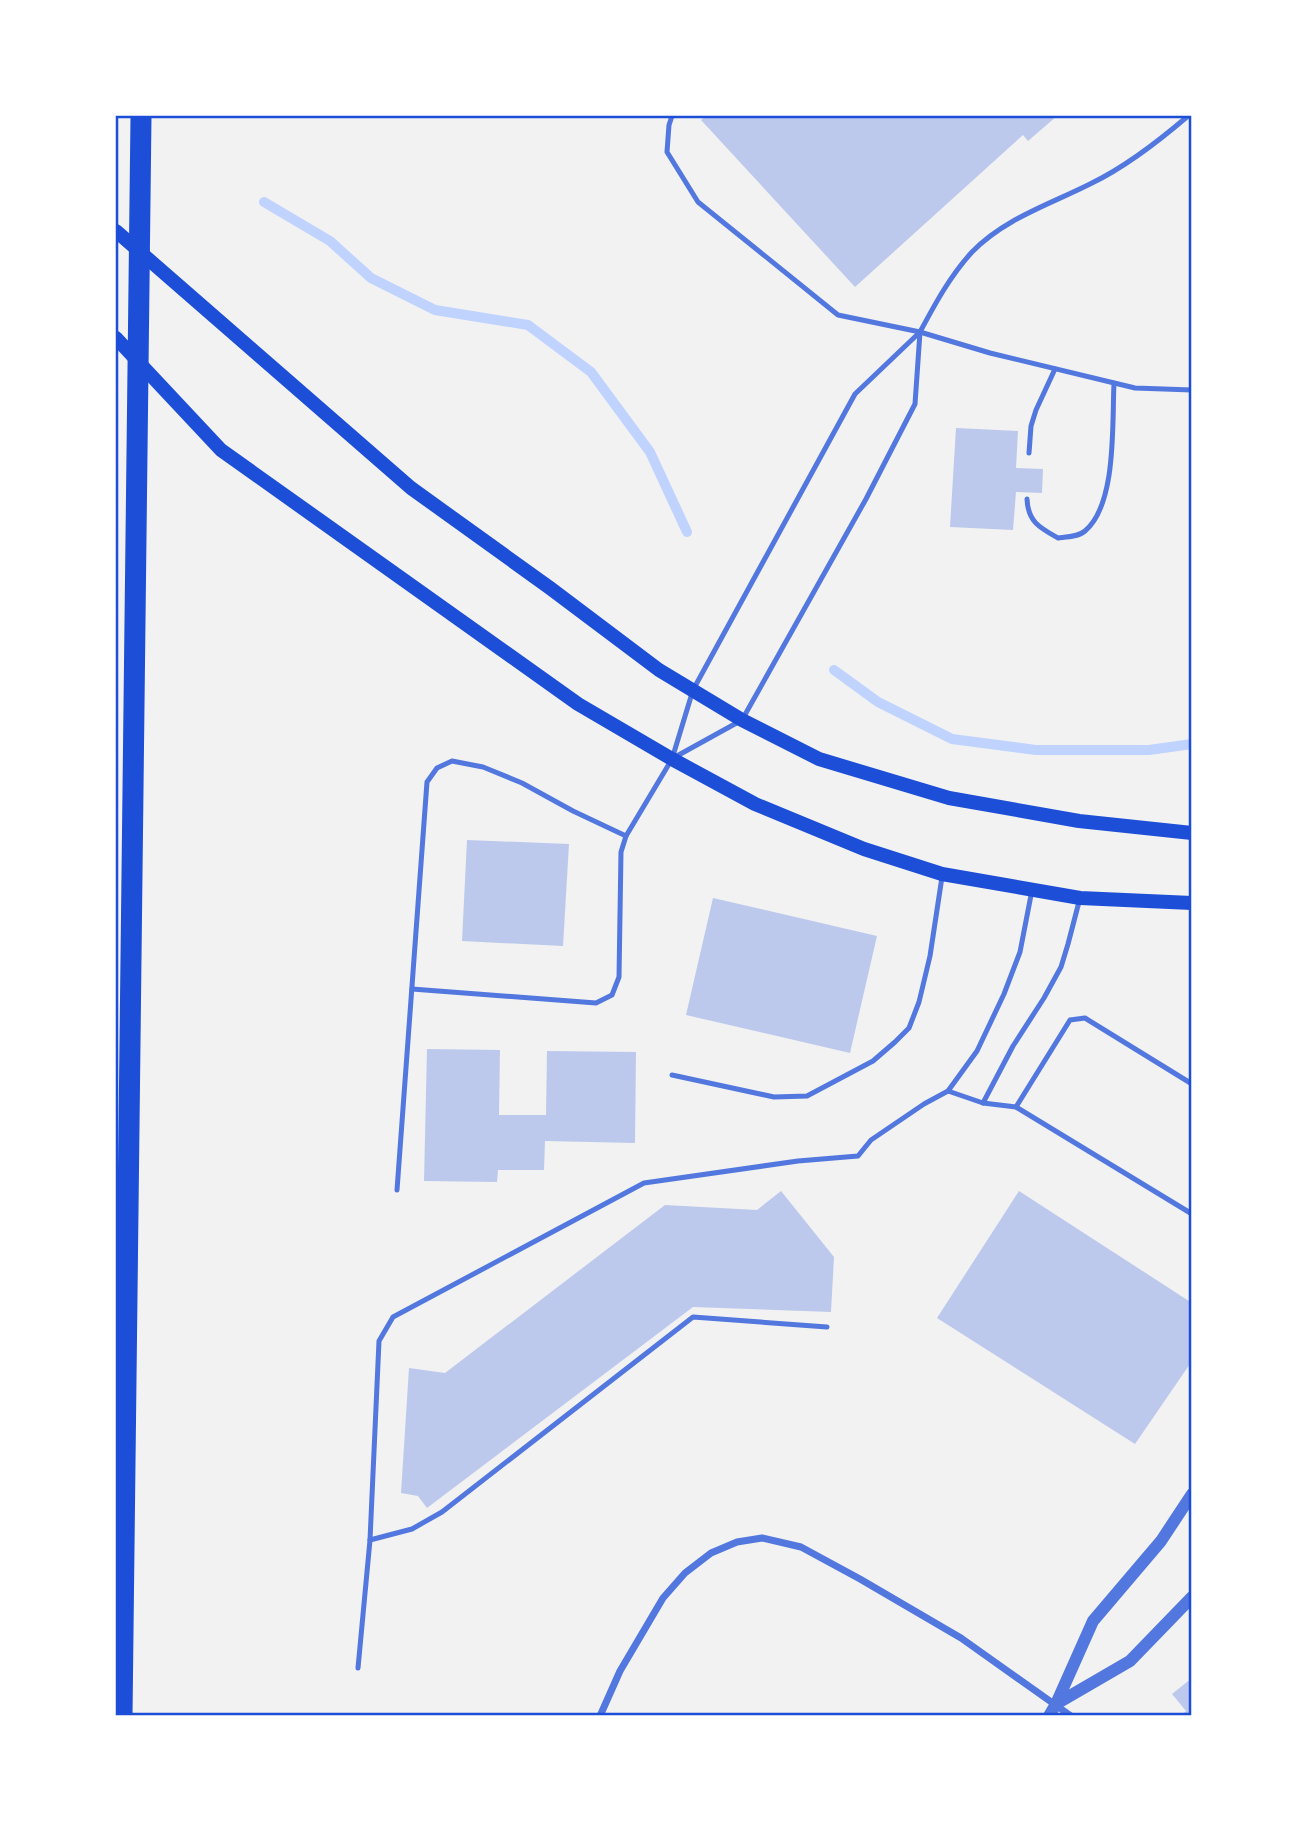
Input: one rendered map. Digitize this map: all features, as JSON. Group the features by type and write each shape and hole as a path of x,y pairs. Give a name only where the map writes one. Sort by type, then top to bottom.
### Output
{"highway":[{"path":"122,1716 141,116"}],"main road":[{"path":"116,231 411,488 659,670 742,720 819,759 949,798 1079,821 1192,833"},
{"path":"116,338 221,450 578,704 755,804 864,849 942,874 1080,898 1192,903"}],"street":[{"path":"1049,1716 1093,1621 1161,1541 1192,1494"},
{"path":"600,1716 620,1671 663,1598 685,1573 711,1553 737,1542 762,1538 801,1547 860,1579 961,1638 1071,1716"},
{"path":"1056,1704 1130,1661 1192,1597"}],"lane":[{"path":"671,116 667,152 698,202 838,316 920,332 990,354 1135,388 1192,390"},
{"path":"412,989 596,1003 612,995 619,976 621,852 625,836 672,759 693,690 855,394 920,332 941,292 973,252 1008,224 1045,204 1094,183 1139,154 1188,116"},
{"path":"672,759 742,720 866,499 915,404 920,332"},
{"path":"1029,453 1031,426 1055,369"},
{"path":"1027,499 1027,511 1036,523 1058,538 1083,533 1096,519 1109,477 1114,383"},
{"path":"397,1190 427,782 437,768 452,761 483,767 522,783 625,836"},
{"path":"672,1075 774,1097 807,1096 873,1061 909,1028 919,1002 930,956 942,874"},
{"path":"358,1668 370,1540 379,1341 393,1317 643,1183 798,1161 858,1156 871,1140 948,1091 977,1051 1020,952 1032,890"},
{"path":"983,1103 1013,1046 1061,967 1080,898"},
{"path":"1016,1107 1070,1020 1085,1018 1192,1084"},
{"path":"948,1091 983,1103 1016,1107 1192,1214"},
{"path":"370,1540 412,1529 442,1512 693,1317 827,1326"}],"building":[{"path":"706,116 1057,116 1028,141 1023,135 855,287 701,120"},
{"path":"956,428 1018,431 1016,468 1043,469 1042,493 1016,492 1013,530 950,527"},
{"path":"467,840 569,844 563,946 462,941"},
{"path":"713,898 877,936 850,1053 686,1015"},
{"path":"427,1049 500,1050 499,1115 546,1115 547,1051 636,1052 635,1143 545,1141 544,1170 498,1170 497,1182 424,1181"},
{"path":"781,1191 834,1257 831,1312 693,1307 427,1508 418,1496 401,1493 409,1368 445,1373 665,1205 757,1210"},
{"path":"1019,1191 1192,1303 1192,1361 1135,1444 937,1318"},
{"path":"1192,1678 1192,1716 1180,1716 1186,1711 1172,1694"}],"waterway":[{"path":"264,202 330,241 371,278 435,310 528,325 591,372 650,452 687,532"},
{"path":"834,670 878,702 952,739 1036,750 1149,750 1192,744"}]}
